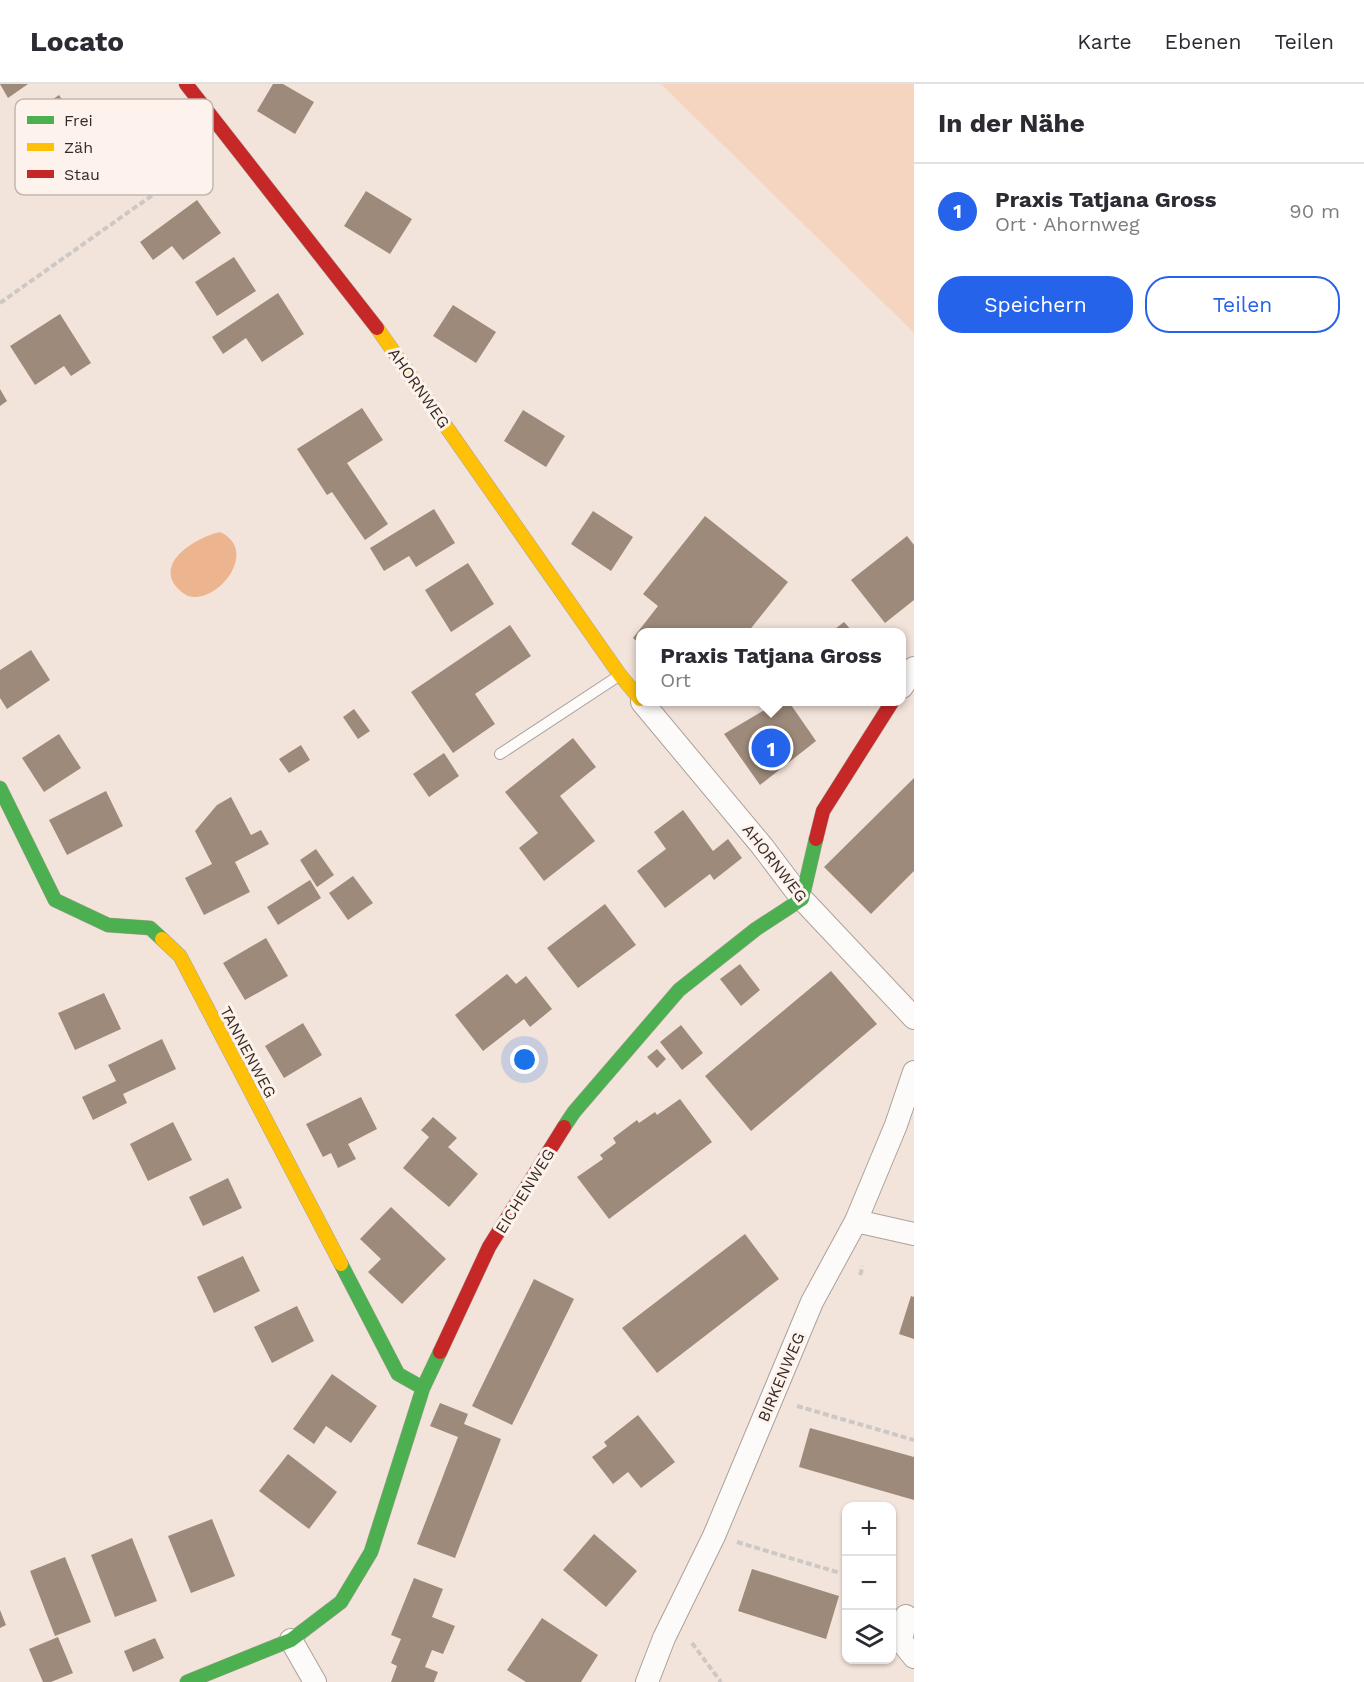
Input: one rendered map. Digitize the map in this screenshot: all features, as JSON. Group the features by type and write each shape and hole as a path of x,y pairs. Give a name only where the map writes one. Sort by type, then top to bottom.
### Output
{"street":[{"name":"AHORNWEG","path":"186,84 198,99"},
{"name":"AHORNWEG","path":"213,118 370,318 620,675 636,694"},
{"name":"AHORNWEG","path":"646,706 762,846 802,899 914,1018"},
{"path":"802,899 823,810 889,706"},
{"name":"TANNENWEG","path":"0,788 55,900 108,925 150,928 180,956 398,1374 423,1388"},
{"name":"EICHENWEG","path":"188,1682 291,1640 341,1602 371,1552 423,1388 489,1247 574,1112 679,990 756,929 802,899"},
{"name":"BIRKENWEG","path":"648,1682 664,1638 714,1536 813,1302 856,1221 896,1125 914,1072"},
{"path":"856,1221 914,1233"},
{"path":"906,1616 901,1641 914,1658"},
{"path":"291,1640 315,1682"}],"lane":[{"path":"500,754 620,675"}],"path":[{"path":"213,153 231,140"},
{"path":"0,303 153,195"},
{"path":"772,1399 914,1440"},
{"path":"714,1536 840,1573"},
{"path":"692,1643 721,1682"}],"shaded area":[{"path":"661,84 914,84 914,333"},
{"path":"220,532 231,540 236,551 235,563 230,574 211,592 200,597 186,595 174,584 171,574 172,565 177,557 193,543"}],"building":[{"path":"0,84 28,84 8,98"},
{"path":"273,84 283,84 314,102 295,134 257,111"},
{"path":"366,191 412,219 390,254 344,226"},
{"path":"197,200 221,233 183,260 172,246 153,260 140,242"},
{"path":"234,257 256,291 217,316 195,282"},
{"path":"278,293 304,334 262,362 246,338 223,354 212,337"},
{"path":"453,305 496,332 476,363 433,336"},
{"path":"60,314 91,363 71,376 64,366 35,385 10,346"},
{"path":"0,389 7,401 0,406"},
{"path":"362,408 383,440 347,463 388,524 365,540 332,492 327,495 297,449"},
{"path":"523,410 565,436 546,467 504,441"},
{"path":"434,509 455,543 416,567 409,556 384,571 370,548"},
{"path":"593,511 633,537 611,571 571,544"},
{"path":"705,516 788,582 751,628 641,628 658,606 643,594"},
{"path":"907,536 914,545 914,600 885,623 851,580"},
{"path":"468,563 494,604 451,632 425,590"},
{"path":"844,622 849,628 836,628"},
{"path":"510,625 531,656 475,694 495,724 453,753 411,692"},
{"path":"31,650 50,680 7,709 0,698 0,670"},
{"path":"771,706 792,706 816,741 760,785 724,734"},
{"path":"354,709 370,731 358,739 343,717"},
{"path":"59,734 81,768 44,792 22,758"},
{"path":"573,738 596,767 560,796 595,841 544,881 519,848 538,833 505,792"},
{"path":"301,745 310,760 289,773 279,759"},
{"path":"444,753 459,776 429,797 413,774"},
{"path":"914,778 914,871 871,914 824,867"},
{"path":"106,791 123,826 67,855 49,820"},
{"path":"231,797 251,835 261,830 269,844 235,862 250,892 204,915 185,878 212,864 195,831 217,805"},
{"path":"683,810 713,851 728,839 742,858 714,880 710,874 665,908 637,871 666,849 654,832"},
{"path":"316,849 334,875 317,887 300,860"},
{"path":"353,876 373,903 348,920 329,893"},
{"path":"310,880 321,898 278,925 267,907"},
{"path":"605,904 636,945 578,988 547,948"},
{"path":"266,938 288,976 245,1000 223,963"},
{"path":"740,964 760,990 741,1006 720,979"},
{"path":"831,971 877,1024 751,1131 705,1076"},
{"path":"507,974 516,984 526,976 552,1009 530,1027 524,1019 483,1051 455,1015"},
{"path":"104,993 121,1029 75,1050 58,1013"},
{"path":"303,1023 322,1055 284,1078 265,1046"},
{"path":"681,1025 703,1053 682,1070 660,1042"},
{"path":"162,1039 176,1069 123,1094 127,1103 93,1120 82,1097 116,1081 108,1065"},
{"path":"657,1049 666,1059 657,1068 647,1057"},
{"path":"361,1097 377,1129 348,1144 356,1159 338,1168 331,1153 323,1157 306,1124"},
{"path":"680,1099 712,1142 609,1219 577,1177 603,1159 600,1155 616,1143 613,1138 637,1120 639,1123 655,1112 657,1115"},
{"path":"433,1117 457,1138 448,1147 478,1174 449,1207 403,1168 429,1137 421,1130"},
{"path":"173,1122 192,1160 148,1181 130,1144"},
{"path":"228,1178 242,1208 203,1226 189,1197"},
{"path":"391,1207 446,1259 402,1304 368,1272 381,1259 360,1239"},
{"path":"745,1234 779,1279 657,1373 622,1328"},
{"path":"243,1256 260,1291 214,1313 197,1277"},
{"path":"534,1279 574,1299 512,1425 472,1406"},
{"path":"911,1296 914,1297 914,1339 899,1334"},
{"path":"297,1306 314,1341 272,1363 254,1327"},
{"path":"332,1374 377,1406 351,1443 326,1426 314,1444 293,1429"},
{"path":"440,1403 468,1414 464,1424 501,1439 455,1558 417,1544 458,1437 430,1426"},
{"path":"638,1415 675,1462 641,1488 628,1472 613,1484 592,1457 607,1446 604,1442"},
{"path":"810,1428 914,1457 914,1500 799,1467"},
{"path":"288,1454 337,1492 309,1529 259,1491"},
{"path":"212,1519 235,1576 191,1593 168,1536"},
{"path":"594,1534 637,1571 606,1607 563,1570"},
{"path":"132,1538 157,1601 115,1617 91,1555"},
{"path":"65,1557 91,1622 55,1636 30,1571"},
{"path":"752,1569 839,1596 826,1639 738,1611"},
{"path":"414,1578 443,1589 432,1617 455,1626 443,1654 432,1650 425,1667 438,1672 434,1682 391,1682 397,1666 391,1663 401,1639 391,1635"},
{"path":"0,1610 6,1625 0,1628"},
{"path":"542,1618 598,1655 581,1682 526,1682 507,1670"},
{"path":"58,1637 73,1673 51,1682 43,1682 29,1649"},
{"path":"155,1638 164,1658 133,1672 124,1651"}],"traffic: fast":[{"path":"0,788 55,900 108,925 150,928 162,939"},
{"path":"564,1127 574,1112 679,990 756,929 802,899 816,839"},
{"path":"341,1264 398,1374 423,1388"},
{"path":"187,1682 291,1640 341,1602 371,1552 423,1388 440,1352"}],"traffic: slow":[{"path":"377,328 620,675 636,694"},
{"path":"162,939 180,956 341,1264"}],"traffic: jam":[{"path":"186,84 198,99"},
{"path":"213,118 377,328"},
{"path":"816,839 823,811 889,706"},
{"path":"440,1352 489,1247 564,1127"}],"place":[{"name":"Praxis Tatjana Gross","path":"771,748"}]}
